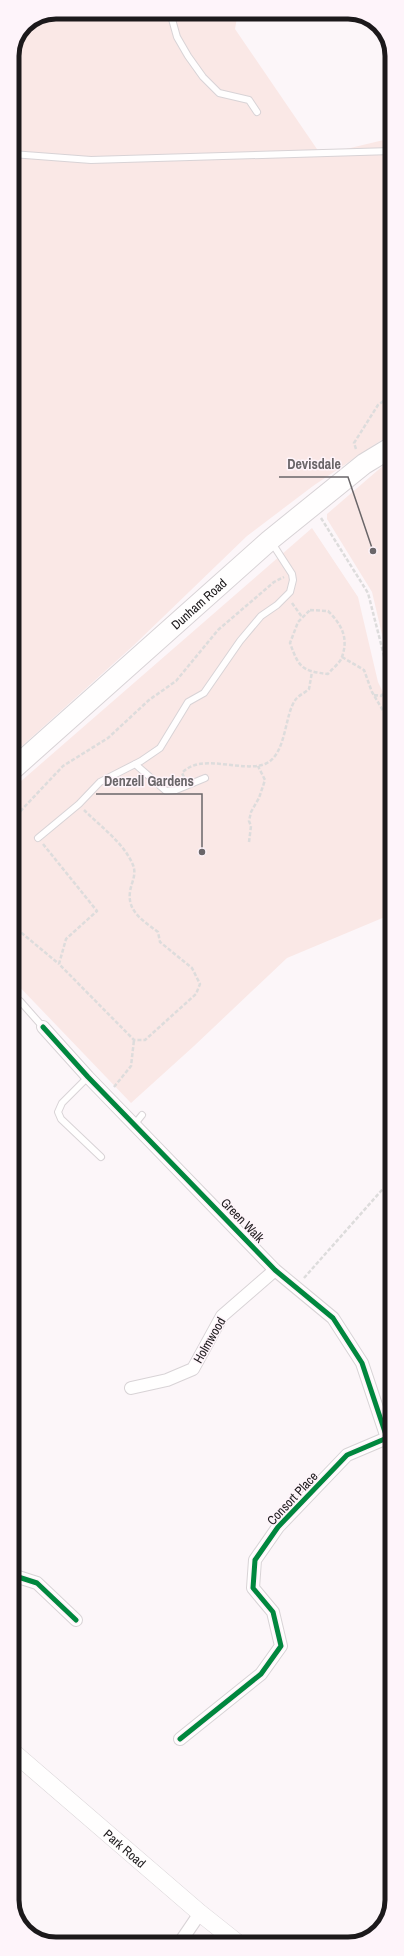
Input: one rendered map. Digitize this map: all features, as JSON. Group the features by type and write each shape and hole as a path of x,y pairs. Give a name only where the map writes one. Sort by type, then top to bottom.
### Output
{"highway":[{"name":"Dunham Road","path":"19,764 270,540 364,464 385,451"}],"main road":[{"name":"Park Road","path":"19,1760 230,1937"}],"street":[{"name":"Green Walk","path":"43,1027 106,1096 138,1120 275,1270 332,1318 362,1363 385,1431"},
{"name":"Holmwood","path":"131,1388 167,1380 193,1369 222,1316 275,1270"},
{"name":"Consort Place","path":"180,1739 261,1674 281,1646 273,1612 253,1588 255,1560 278,1527 347,1455 385,1444"},
{"path":"19,1577 37,1583 76,1620"},
{"path":"184,1937 200,1913"}],"lane":[{"path":"172,19 177,37 203,77 219,93 249,100 257,112"},
{"path":"19,155 91,160 385,151"},
{"path":"38,838 79,804 100,782 136,764 160,748 188,702 204,693 240,640 261,616 290,592 293,580 292,574 288,565 270,540"},
{"path":"136,764 166,791 176,790 205,778"},
{"name":"Green Walk","path":"19,1001 43,1027"},
{"path":"88,1077 62,1103 58,1112 62,1120 101,1157"}],"path":[{"path":"364,464 358,455 354,443 378,405 385,400"},
{"path":"332,536 368,593 385,659"},
{"path":"19,813 63,766 108,738 149,700 176,681 218,630 274,582 292,574"},
{"path":"286,596 302,617"},
{"path":"310,610 328,611 340,623 344,636 342,657 328,674 312,672 298,662 290,643 298,622 310,610"},
{"path":"342,657 364,670 374,695 385,714"},
{"path":"187,786 182,773 187,768 210,762 245,767 258,766 267,763 275,755 296,699 309,690 312,672"},
{"path":"374,695 381,696 385,692"},
{"path":"249,842 251,826 249,821 251,812 259,798 265,780 258,766"},
{"path":"19,931 59,964 134,1040 145,1040 196,994 200,984 192,968 160,942 158,932 136,915 131,903 129,892 134,880 133,866 122,848 79,804"},
{"path":"38,838 97,911 66,939 59,964"},
{"path":"106,1096 131,1066 134,1040"},
{"path":"296,1288 385,1187"}],"shaded area":[{"path":"237,19 235,29 321,155 385,140 385,438 313,486 247,536 133,646 19,749 20,48 25,35 35,25 48,20"},
{"path":"385,464 385,647 372,592 327,519 327,514"},
{"path":"312,528 358,597 378,682 385,696 385,917 287,958 131,1103 19,986 19,783"}],"cycle path":[{"path":"43,1027 88,1077 275,1270 333,1318 362,1363 385,1432"},
{"path":"180,1739 261,1674 281,1646 273,1612 253,1588 255,1560 278,1527 347,1455 385,1439"},
{"path":"19,1577 37,1583 76,1620"}],"place":[{"name":"Devisdale","path":"373,551"},
{"name":"Denzell Gardens","path":"202,852"}]}
